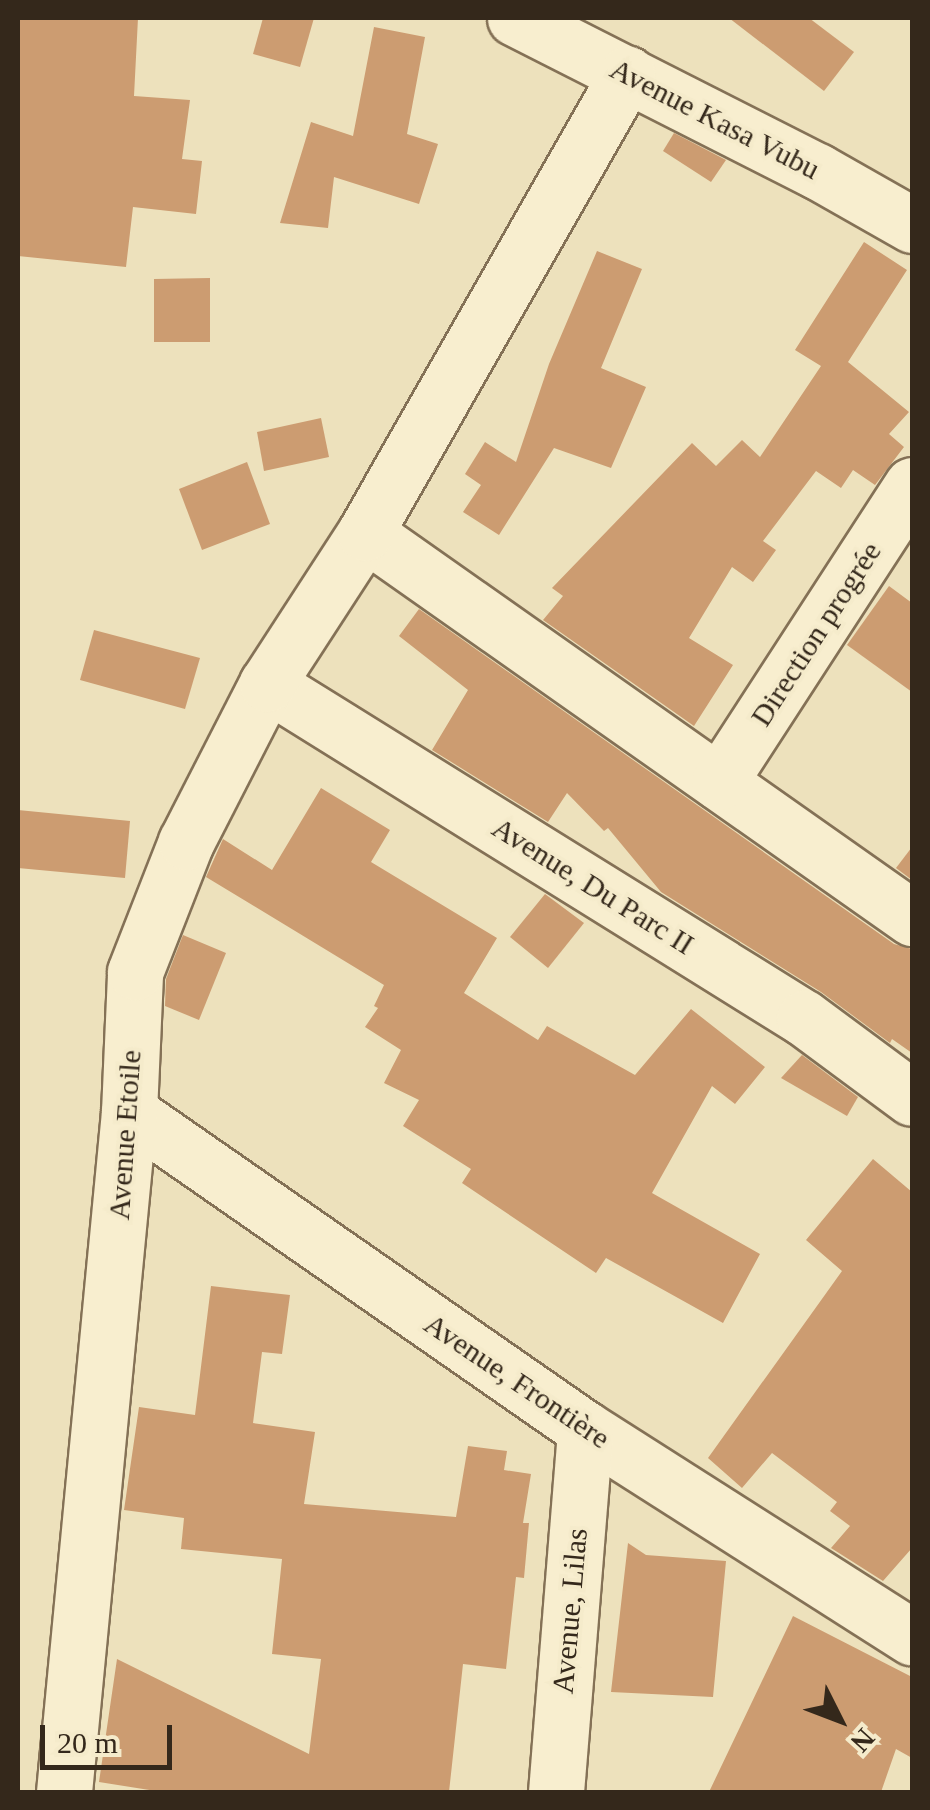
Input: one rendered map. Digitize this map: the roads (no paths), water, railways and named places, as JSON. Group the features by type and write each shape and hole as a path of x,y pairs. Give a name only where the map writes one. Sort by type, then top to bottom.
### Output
{"street":[{"name":"Avenue Kasa Vubu","path":"515,18 817,171 912,226"},
{"name":"Avenue Etoile","path":"64,1792 129,1112 135,972 186,842 268,684 365,532 628,74"},
{"name":"Direction progrée","path":"720,782 912,485"},
{"path":"365,532 912,918"},
{"name":"Avenue, Du Parc II","path":"268,684 804,1018 912,1098"},
{"name":"Avenue, Frontière","path":"129,1112 584,1429 912,1638"},
{"name":"Avenue, Lilas","path":"556,1792 584,1429"}]}
